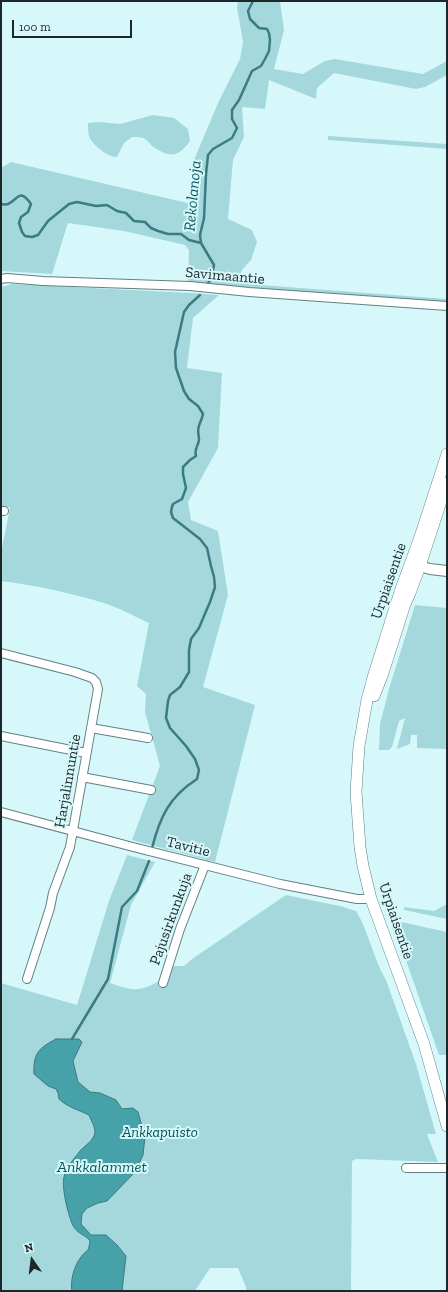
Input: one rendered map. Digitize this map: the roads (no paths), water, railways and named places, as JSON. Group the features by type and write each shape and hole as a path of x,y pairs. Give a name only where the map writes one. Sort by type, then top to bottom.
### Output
{"main road":[{"name":"Urpiaisentie","path":"415,565 447,454"},
{"name":"Urpiaisentie","path":"447,483 415,565 401,589 374,674 364,719 358,759 356,792 360,847 371,899 424,1044 447,1126"}],"street":[{"name":"Savimaantie","path":"1,279 7,278 43,281 190,286 249,292 447,306"},
{"path":"415,565 447,571"},
{"name":"Harjalinnuntie","path":"1,653 75,672 92,678 96,682 98,689 70,847 53,893 50,908 27,979"},
{"path":"91,728 148,738"},
{"path":"1,736 86,752"},
{"path":"82,777 151,790"},
{"name":"Tavitie","path":"1,812 205,866 280,884 357,899 371,899"},
{"name":"Pajusirkunkuja","path":"163,983 180,929 205,866"},
{"path":"406,1168 447,1168"}],"water":[{"name":"Ankkalammet","path":"56,1039 79,1039 82,1042 73,1061 78,1082 90,1092 100,1093 116,1100 122,1109 133,1108 138,1112 145,1137 143,1155 135,1172 107,1201 87,1208 82,1214 81,1224 91,1235 106,1235 126,1256 122,1291 72,1291 72,1278 75,1269 81,1257 88,1249 90,1241 74,1227 72,1223 63,1181 70,1163 91,1140 95,1132 89,1115 62,1102 59,1099 56,1089 48,1086 34,1074 35,1061 38,1052 45,1045"}],"waterway":[{"name":"Rekolanoja","path":"208,283 211,279 214,265 201,243 200,235 204,218 208,155 213,149 232,138 237,128 232,119 232,110 239,100 252,71 261,66 269,51 270,40 267,29 259,28 250,19 248,11 253,1"},
{"path":"1,204 8,204 21,195 24,196 31,204 28,212 21,217 19,223 25,236 32,237 38,235 48,221 69,204 77,202 96,206 107,205 117,211 126,213 134,221 145,222 151,228 158,231 168,234 181,234 189,240 201,243"},
{"name":"Rekolanoja","path":"152,848 158,827 167,809 179,793 197,779 199,770 195,759 170,728 166,718 170,695 180,687 189,672 189,650 191,639 199,628 215,587 207,548 200,539 173,518 171,512 173,504 182,499 186,488 183,467 196,456 196,449 199,440 198,428 203,414 198,406 189,399 184,391 176,368 175,352 184,312 200,295"},
{"name":"Rekolanoja","path":"72,1039 108,979 122,907 137,891 149,861"}],"park label":[{"name":"Ankkapuisto","path":"160,1133"}]}
